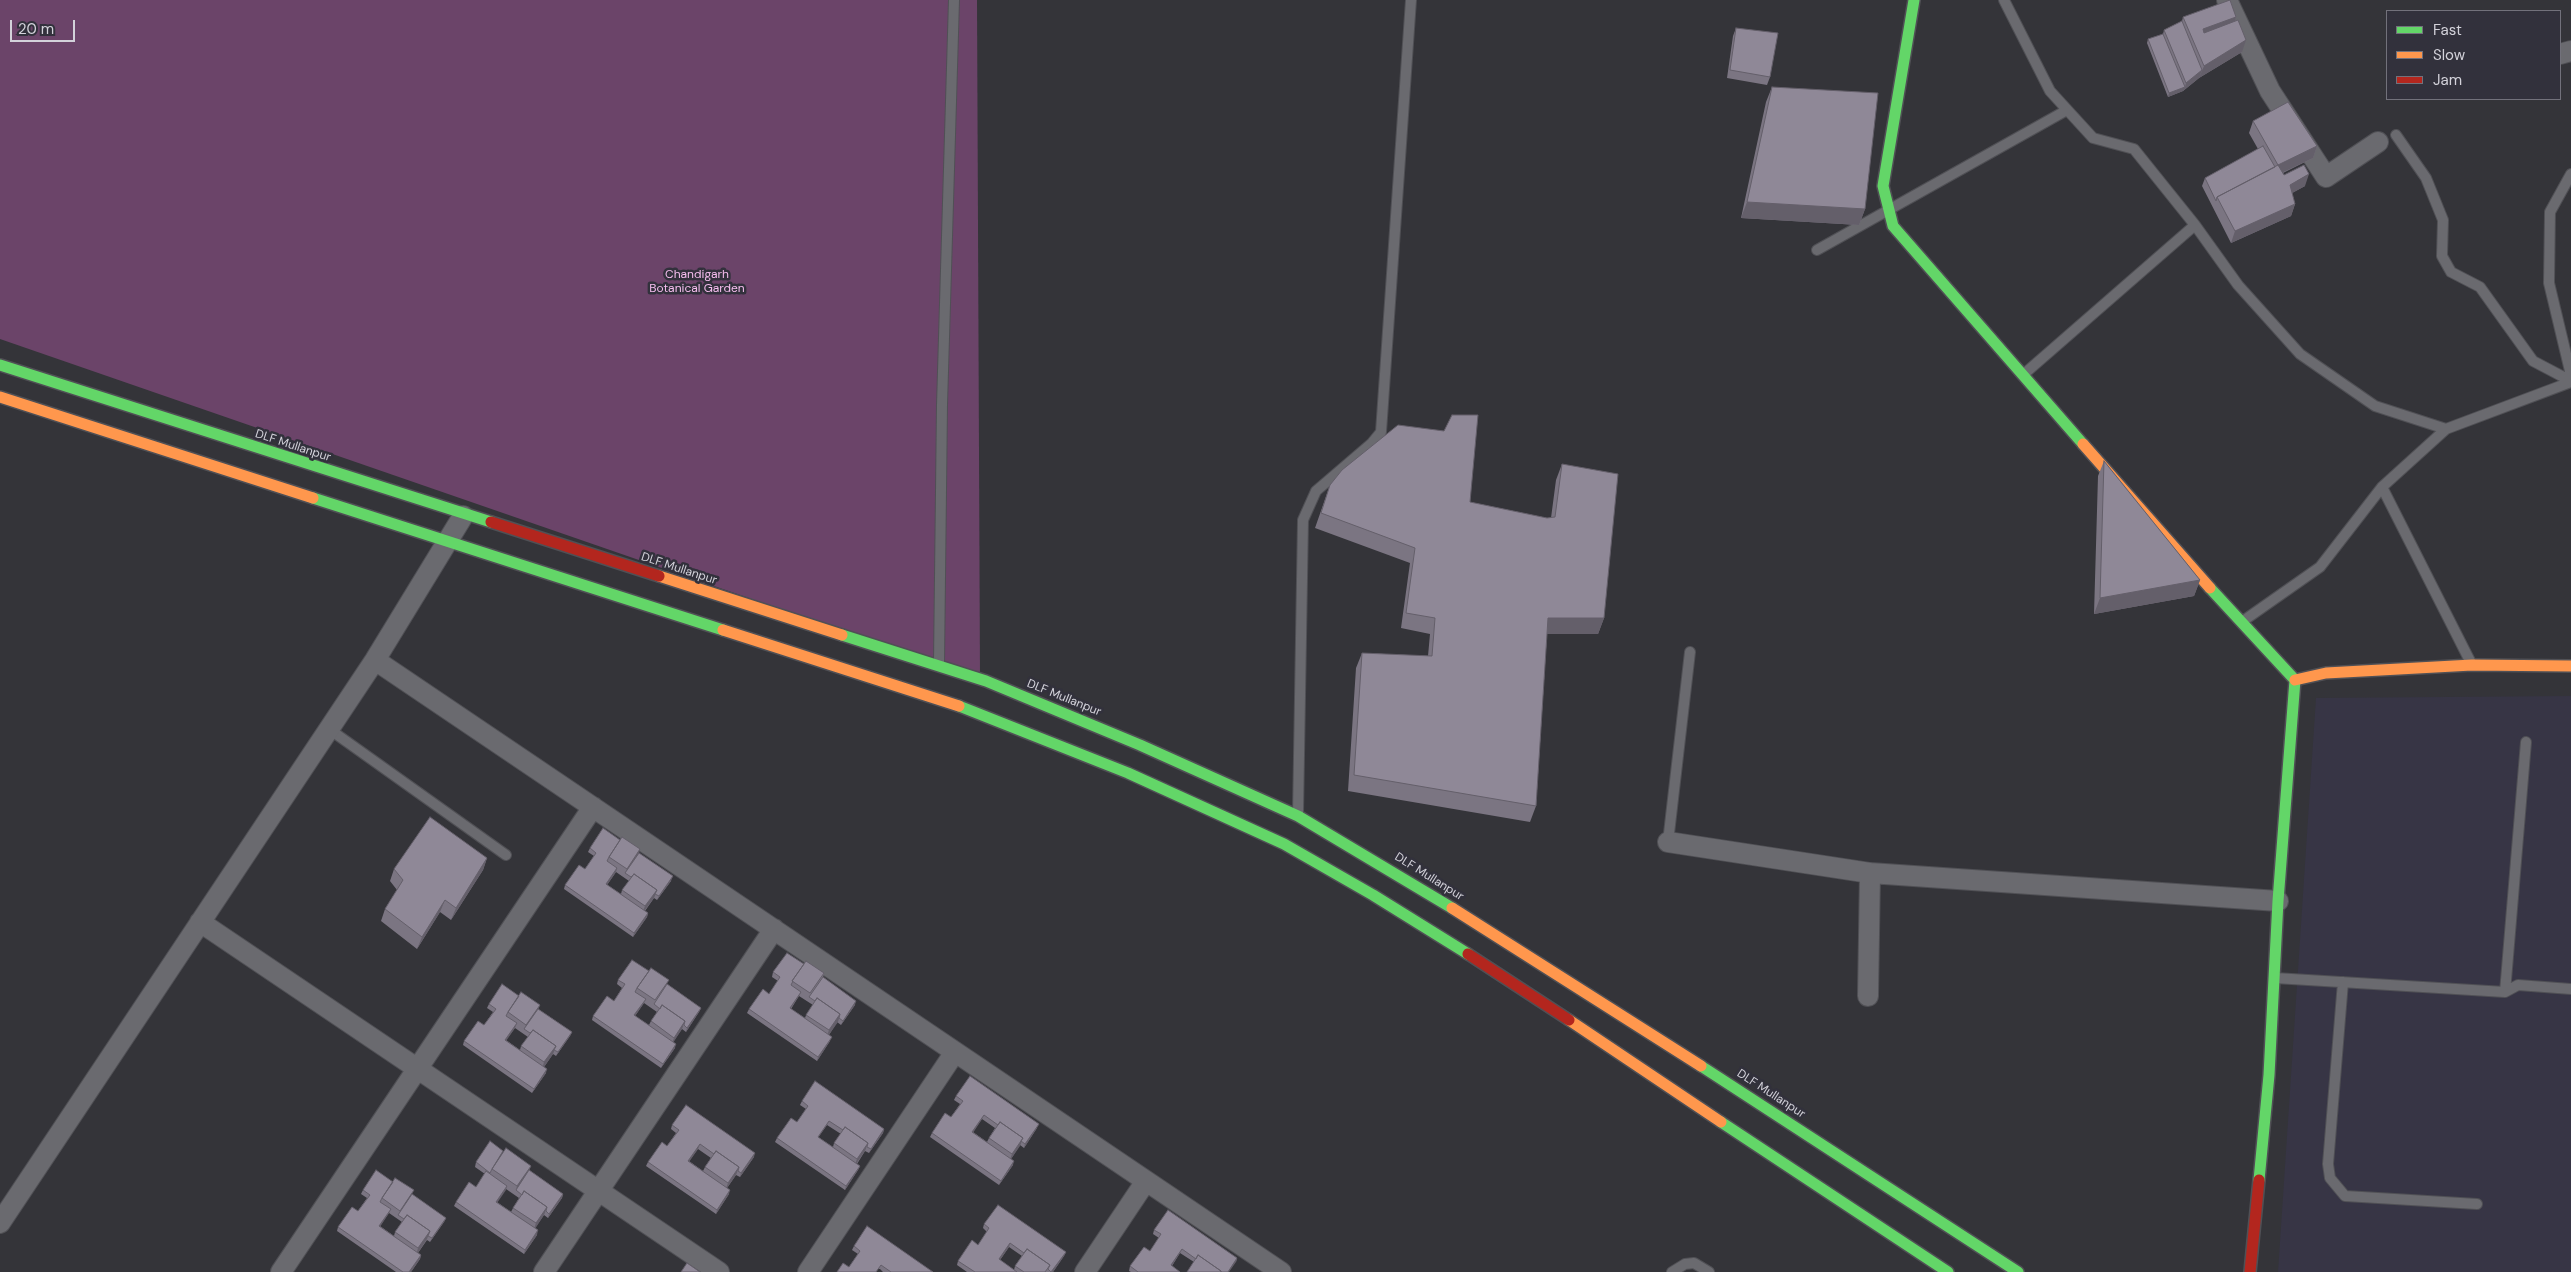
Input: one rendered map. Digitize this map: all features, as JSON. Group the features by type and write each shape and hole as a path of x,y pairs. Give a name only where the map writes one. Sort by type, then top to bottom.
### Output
{"main road":[{"path":"1914,0 1883,186 1893,226 2022,376 2295,680 2278,901 2270,1075 2250,1272"},
{"name":"DLF Mullanpur","path":"0,365 463,516 986,682 1140,745 1298,816 1389,869 1621,1014 2018,1272"},
{"path":"0,397 976,711 1128,773 1284,844 1484,964 1948,1272"},
{"path":"2295,680 2326,673 2472,665 2571,666"}],"street":[{"path":"2227,0 2270,91 2326,177 2387,138"},
{"path":"0,1222 375,660 463,516"},
{"path":"375,660 1281,1272"},
{"path":"281,1272 593,807"},
{"path":"1668,842 1870,873 2278,901"},
{"path":"1868,996 1870,873"},
{"path":"200,922 719,1272"},
{"path":"544,1272 774,929"},
{"path":"808,1272 955,1052"},
{"path":"1086,1272 1146,1181"}],"lane":[{"path":"939,667 943,366 954,0"},
{"path":"1298,816 1303,520 1316,491 1372,443 1381,432 1411,0"},
{"path":"2004,0 2050,91 2093,138 2134,148 2195,225 2238,285 2300,354 2375,406 2446,429"},
{"path":"1817,250 2067,110"},
{"path":"2387,138 2426,178 2442,220 2442,256 2451,272 2480,287 2533,360 2571,382"},
{"path":"2571,174 2550,212 2549,283 2571,376"},
{"path":"2022,376 2195,225"},
{"path":"2242,622 2320,568 2382,487 2446,429 2571,382"},
{"path":"2382,487 2472,665"},
{"path":"1668,842 1690,652"},
{"path":"329,729 359,748 506,855"},
{"path":"2505,992 2526,742"},
{"path":"2274,978 2505,992 2518,984 2571,989"},
{"path":"2343,982 2328,1164 2330,1178 2345,1196 2477,1204"},
{"path":"1672,1272 1685,1264 1694,1263 1709,1272"}],"shaded area":[{"path":"2571,696 2571,1272 2278,1272 2316,698"}],"green space":[{"name":"Chandigarh Botanical Garden","path":"0,0 977,0 980,678 0,339"}],"building":[{"path":"2230,0 2236,17 2203,29 2204,33 2238,20 2246,40 2204,66 2183,17"},
{"path":"2182,21 2202,70 2186,83 2164,30"},
{"path":"1736,28 1778,33 1770,77 1730,70"},
{"path":"2163,34 2185,87 2169,93 2148,39"},
{"path":"1772,87 1878,93 1865,209 1747,202"},
{"path":"2288,102 2317,146 2278,165 2253,121"},
{"path":"2263,146 2275,167 2217,197 2216,201 2205,178"},
{"path":"2278,165 2284,175 2304,165 2309,174 2290,185 2295,204 2235,231 2217,197"},
{"path":"1452,415 1478,415 1470,502 1547,518 1555,517 1562,464 1618,474 1604,618 1548,618 1536,806 1354,775 1362,653 1432,656 1435,618 1406,613 1415,548 1321,513 1330,485 1342,470 1398,425 1444,431"},
{"path":"2104,461 2200,580 2100,598"},
{"path":"430,817 487,858 456,908 445,900 422,937 385,909 403,880 394,869"},
{"path":"603,828 620,840 607,861 617,868 606,884 648,913 634,933 565,885 579,865 585,869 596,853 590,848"},
{"path":"622,837 640,849 627,869 609,857"},
{"path":"639,853 673,876 659,896 655,894 657,890 634,874 631,877 625,873"},
{"path":"634,874 657,890 645,906 622,890"},
{"path":"787,953 804,964 792,981 791,985 801,992 790,1008 832,1037 818,1057 749,1009 763,989 769,994 780,977 773,972"},
{"path":"632,960 649,971 635,992 646,999 634,1015 676,1044 663,1064 593,1016 607,996 614,1001 625,984 618,980"},
{"path":"806,961 824,973 810,993 792,981"},
{"path":"651,968 669,980 655,1000 637,988"},
{"path":"823,977 856,1001 843,1021 839,1018 840,1014 817,998 815,1001 809,997"},
{"path":"502,984 519,996 506,1016 517,1023 505,1040 547,1069 534,1089 464,1041 478,1021 484,1025 496,1009 489,1004"},
{"path":"667,984 701,1008 687,1028 684,1025 685,1021 662,1005 660,1009 654,1004"},
{"path":"521,992 540,1005 526,1025 508,1012"},
{"path":"817,998 840,1014 829,1030 806,1015"},
{"path":"662,1005 685,1021 674,1038 651,1021"},
{"path":"538,1009 572,1032 558,1052 554,1050 556,1046 533,1030 530,1033 524,1029"},
{"path":"533,1030 556,1046 544,1062 521,1046"},
{"path":"970,1076 1039,1124 1025,1144 1021,1141 1023,1138 1000,1122 998,1125 984,1115 972,1132 1014,1161 1001,1181 932,1133 945,1113 951,1117 963,1101 956,1096"},
{"path":"815,1081 884,1129 871,1149 867,1147 868,1143 845,1127 843,1130 829,1121 818,1137 860,1166 846,1186 777,1138 791,1118 797,1122 808,1106 802,1101"},
{"path":"686,1105 755,1153 741,1173 738,1171 739,1167 716,1151 714,1154 700,1144 688,1161 730,1190 717,1210 648,1162 662,1142 667,1146 679,1130 672,1125"},
{"path":"1000,1122 1023,1138 1012,1154 989,1138"},
{"path":"845,1127 868,1143 857,1159 834,1143"},
{"path":"490,1141 503,1151 490,1173 476,1162"},
{"path":"506,1148 531,1166 517,1186 492,1169"},
{"path":"716,1151 739,1167 728,1183 705,1167"},
{"path":"376,1170 393,1182 380,1202 391,1209 379,1226 421,1255 409,1272 403,1272 338,1227 352,1207 358,1211 370,1195 363,1190"},
{"path":"529,1170 563,1194 549,1214 546,1211 547,1207 524,1191 522,1195 516,1190"},
{"path":"486,1171 507,1186 496,1202 538,1230 525,1250 456,1202 469,1182 476,1187"},
{"path":"395,1178 414,1190 400,1211 382,1198"},
{"path":"524,1191 547,1207 536,1223 513,1208"},
{"path":"412,1194 446,1218 432,1238 428,1236 430,1231 407,1215 404,1219 398,1215"},
{"path":"998,1205 1066,1252 1051,1272 1048,1269 1050,1265 1027,1249 1024,1253 1010,1243 999,1259 1017,1272 975,1272 958,1261 972,1240 978,1245 989,1228 984,1224"},
{"path":"1168,1210 1237,1258 1228,1272 1221,1272 1198,1255 1196,1259 1182,1249 1171,1265 1180,1272 1138,1272 1130,1266 1144,1247 1150,1251 1161,1234 1154,1230"},
{"path":"407,1215 430,1231 418,1248 395,1232"},
{"path":"867,1226 933,1272 891,1272 881,1265 876,1272 837,1272 843,1263 849,1267 860,1251 854,1246"},
{"path":"1027,1249 1050,1265 1045,1272 1024,1272 1015,1266"},
{"path":"1198,1255 1221,1271 1221,1272 1187,1272"},
{"path":"687,1263 700,1272 681,1272"}],"traffic: fast":[{"path":"1914,0 1883,186 1893,226 2083,444"},
{"path":"0,365 491,522"},
{"path":"313,498 723,630"},
{"path":"2210,588 2295,680 2278,901 2269,1075 2259,1180"},
{"path":"842,635 986,681 1140,745 1298,816 1452,908"},
{"path":"959,706 1128,773 1284,844 1373,895 1468,954"},
{"path":"1701,1066 2018,1272"},
{"path":"1721,1122 1948,1272"}],"traffic: slow":[{"path":"0,397 313,498"},
{"path":"2083,444 2210,588"},
{"path":"659,576 842,635"},
{"path":"723,630 959,706"},
{"path":"2295,680 2326,673 2472,665 2571,666"},
{"path":"1452,908 1701,1066"},
{"path":"1569,1020 1721,1122"}],"traffic: jam":[{"path":"491,522 659,576"},
{"path":"1468,954 1569,1020"},
{"path":"2250,1272 2259,1180"}]}
